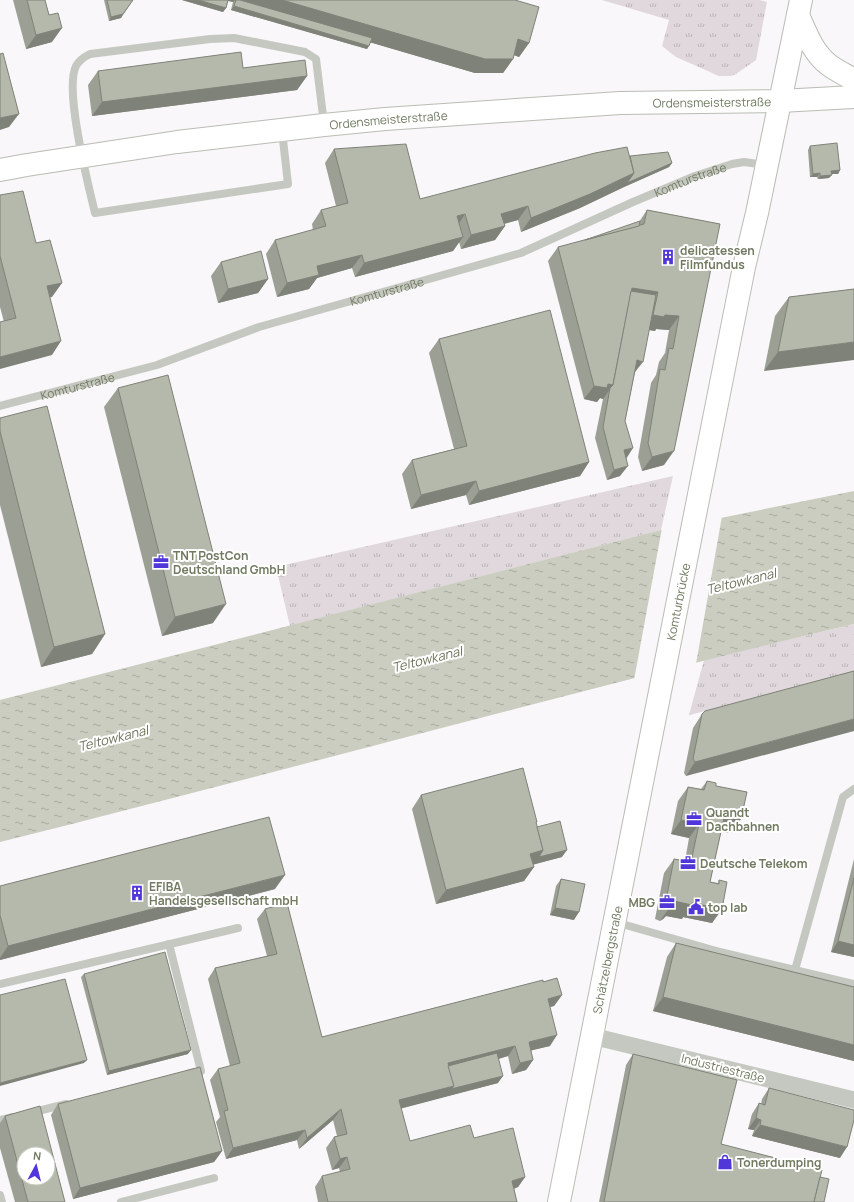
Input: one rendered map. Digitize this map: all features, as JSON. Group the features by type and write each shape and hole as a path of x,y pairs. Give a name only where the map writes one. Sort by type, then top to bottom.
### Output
{"street":[{"path":"800,7 809,41 829,65 854,80"},
{"path":"767,165 800,7"},
{"name":"Ordensmeisterstraße","path":"0,170 177,142 324,125 475,112 612,104 706,101 780,101 854,97"},
{"name":"Komturbrücke","path":"660,695 744,267 767,165"},
{"name":"Schätzelbergstraße","path":"559,1202 660,695"},
{"name":"Industriestraße","path":"592,1036 854,1100"}],"lane":[{"path":"282,130 288,184 95,213 82,156 72,87 73,76 76,66 81,59 90,54 210,39 234,38 305,52 316,59 324,125"},
{"name":"Komturstraße","path":"0,406 157,365 259,327 521,253 633,202 696,176 732,164 744,162 767,165"},
{"path":"795,970 843,797 854,789"},
{"path":"614,922 720,952 854,984"},
{"path":"0,984 238,928"},
{"path":"169,944 201,1070 186,1074"},
{"path":"0,1120 29,1115 72,1102"},
{"path":"121,1202 214,1178"},
{"path":"0,1195 2,1202"}],"green space":[{"path":"602,0 760,0 767,2 756,60 736,74 731,76 719,76 676,57 662,46 669,20"},
{"path":"673,476 661,530 290,626 276,567"},
{"path":"854,624 854,675 689,715 704,660"}],"water":[{"name":"Teltowkanal","path":"854,491 854,624 533,704 0,842 0,700 661,530"}],"pier":[{"path":"722,516 696,664 634,680 662,528"}],"building":[{"path":"27,0 45,0 49,15 58,13 62,28 36,35"},
{"path":"107,0 133,0 123,14 111,17"},
{"path":"198,0 228,0 226,8"},
{"path":"236,0 372,38 369,46 234,6"},
{"path":"282,0 515,0 539,7 529,43 518,39 513,59 485,59"},
{"path":"241,52 243,68 305,60 307,76 102,102 98,71"},
{"path":"3,53 19,114 0,118 0,54"},
{"path":"837,143 840,170 831,171 832,175 820,176 820,173 813,174 810,146"},
{"path":"406,144 420,199 595,153 627,147 634,173 590,194 531,218 528,206 501,214 505,226 471,235 465,214 457,216 463,237 364,263 362,255 317,266 319,275 287,283 275,240 326,226 321,210 348,203 334,149"},
{"path":"668,152 672,163 627,183 634,173 630,156"},
{"path":"23,191 36,243 50,240 62,283 47,286 61,341 0,357 0,322 16,318 0,256 0,195"},
{"path":"647,210 720,224 674,451 652,457 648,443 660,369 665,370 669,348 673,349 679,316 665,315 664,317 653,315 658,292 632,288 613,385 608,384 607,388 594,386 558,247 644,224"},
{"path":"640,221 639,226 585,240"},
{"path":"261,251 268,279 228,289 221,262"},
{"path":"854,289 854,342 778,352 789,297"},
{"path":"631,291 656,295 643,362 637,360 625,421 633,448 624,450 628,466 614,470 603,427 610,388 613,385"},
{"path":"550,310 589,462 479,491 476,481 421,495 412,460 467,446 439,339"},
{"path":"168,375 226,604 175,617 118,388"},
{"path":"47,406 105,634 54,647 0,431 0,418"},
{"path":"854,671 854,719 695,762 693,759 702,714 705,711"},
{"path":"523,768 543,850 530,854 534,867 446,890 421,795"},
{"path":"707,781 716,783 716,786 747,792 741,819 733,818 733,814 725,813 710,882 719,884 719,880 727,882 722,909 674,901 670,908 665,905 674,859 691,862 699,824 681,820 688,787 704,790"},
{"name":"EFIBA Handelsgesellschaft mbH","path":"269,817 285,875 8,946 0,915 0,886"},
{"path":"560,821 567,850 539,857 543,850 537,827"},
{"path":"854,878 854,945 838,941"},
{"path":"561,879 585,884 579,912 555,908"},
{"path":"287,903 322,1037 543,980 543,982 557,978 562,995 548,999 557,1035 529,1042 533,1060 520,1063 515,1046 448,1063 454,1086 399,1100 410,1141 470,1125 474,1138 513,1128 525,1177 512,1181 517,1202 328,1202 322,1176 350,1169 347,1157 340,1159 334,1137 347,1134 341,1109 307,1138 305,1130 233,1148 224,1111 228,1110 218,1069 240,1063 215,968 277,954 265,909"},
{"path":"676,943 854,987 854,1045 663,997"},
{"path":"165,952 191,1050 109,1071 84,974"},
{"path":"65,979 87,1060 0,1083 0,995"},
{"path":"497,1053 503,1076 451,1089 454,1086 448,1066"},
{"name":"Tonerdumping","path":"633,1054 737,1080 721,1144 822,1170 814,1202 604,1202"},
{"path":"200,1067 222,1151 80,1188 58,1104"},
{"path":"769,1088 854,1110 854,1120 847,1147 760,1125 761,1120 756,1118 759,1103 765,1105"},
{"path":"40,1106 50,1146 16,1146 16,1157 5,1116"},
{"path":"56,1167 65,1202 28,1202 24,1186 56,1186"},
{"path":"820,1177 829,1179 824,1202 814,1202"}],"place":[{"name":"delicatessen Filmfundus","path":"668,257"},
{"name":"TNT PostCon Deutschland GmbH","path":"161,562"},
{"name":"Quandt Dachbahnen","path":"694,819"},
{"name":"Deutsche Telekom","path":"688,863"},
{"name":"EFIBA Handelsgesellschaft mbH","path":"137,893"},
{"name":"MBG","path":"667,902"},
{"name":"top lab","path":"696,907"},
{"name":"Tonerdumping","path":"725,1162"}]}
